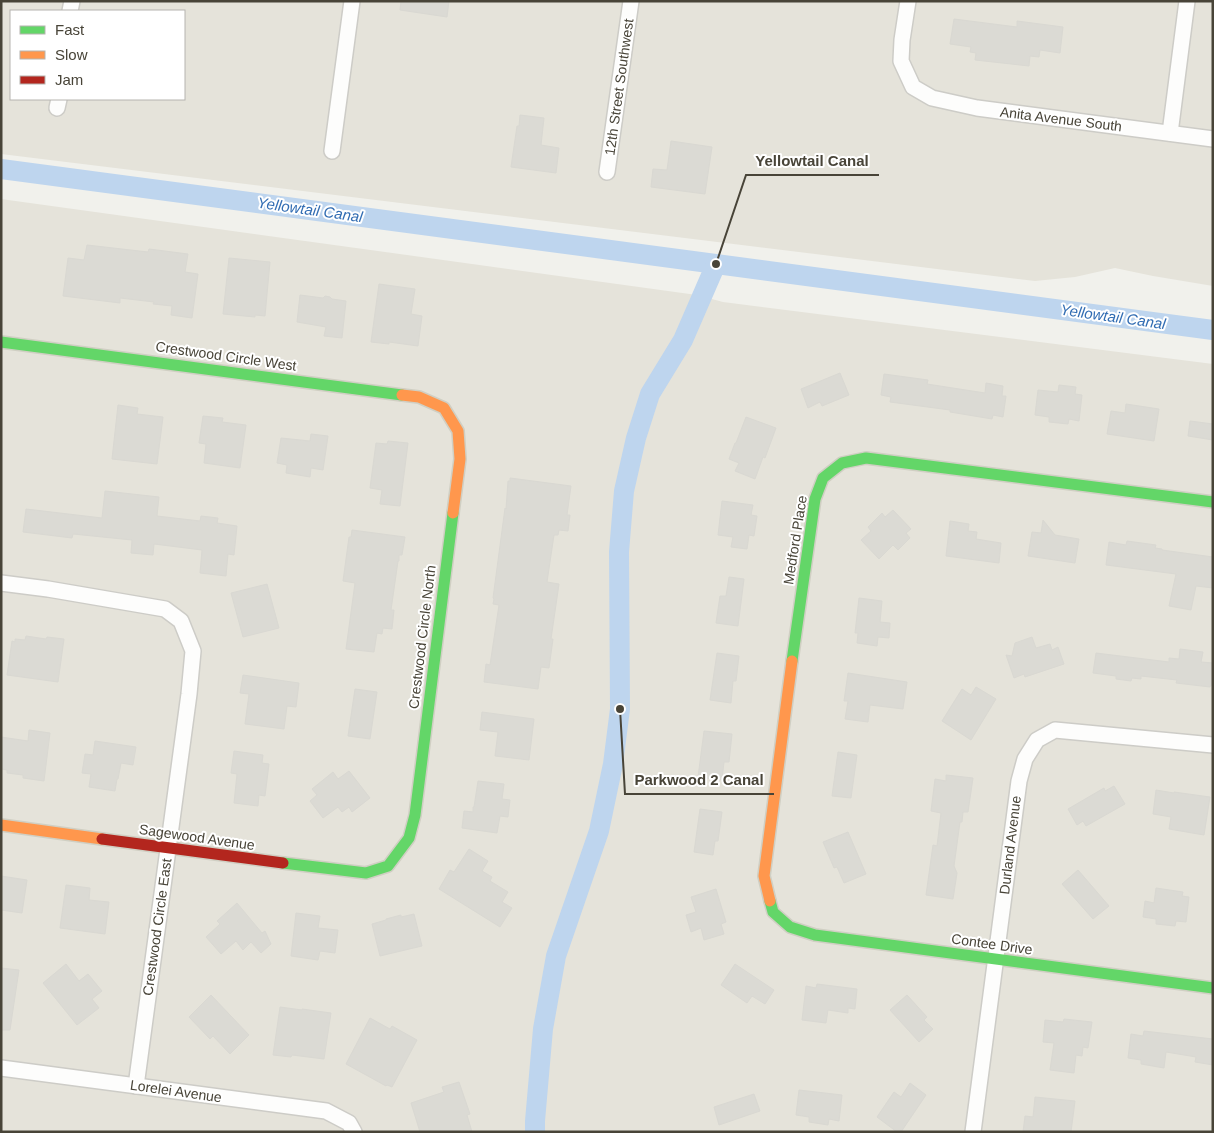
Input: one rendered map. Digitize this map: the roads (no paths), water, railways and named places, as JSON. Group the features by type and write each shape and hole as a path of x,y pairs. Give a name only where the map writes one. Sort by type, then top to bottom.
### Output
{"street":[{"path":"332,151 352,1"},
{"name":"12th Street Southwest","path":"607,172 630,1"},
{"name":"Anita Avenue South","path":"908,1 901,60 913,87 932,98 977,108 1213,139"},
{"path":"1170,133 1187,1"},
{"name":"Crestwood Circle West","path":"1,342 419,397 444,408"},
{"name":"Crestwood Circle North","path":"388,866 409,838 414,815 460,459 458,431 444,408"},
{"name":"Medford Place","path":"773,912 764,876 805,564 815,499 823,478 842,463 866,458 1213,502"},
{"name":"Crestwood Circle East","path":"1,583 165,609 181,620 193,651 189,694 136,1086"},
{"name":"Durland Avenue","path":"973,1132 1019,781 1025,759 1037,740 1055,730 1213,745"},
{"name":"Sagewood Avenue","path":"1,826 366,873 388,866"},
{"name":"Contee Drive","path":"773,912 790,927 815,935 1213,988"},
{"name":"Lorelei Avenue","path":"1,1068 326,1112 352,1127"}],"waterway":[{"name":"Yellowtail Canal","path":"1,169 1213,330"},
{"path":"535,1132 543,1029 556,956 599,831 613,764 620,709 619,552 624,491 636,438 650,394 683,340 716,264"}],"place":[{"name":"Yellowtail Canal","path":"716,264"},
{"name":"Parkwood 2 Canal","path":"620,709"}]}
